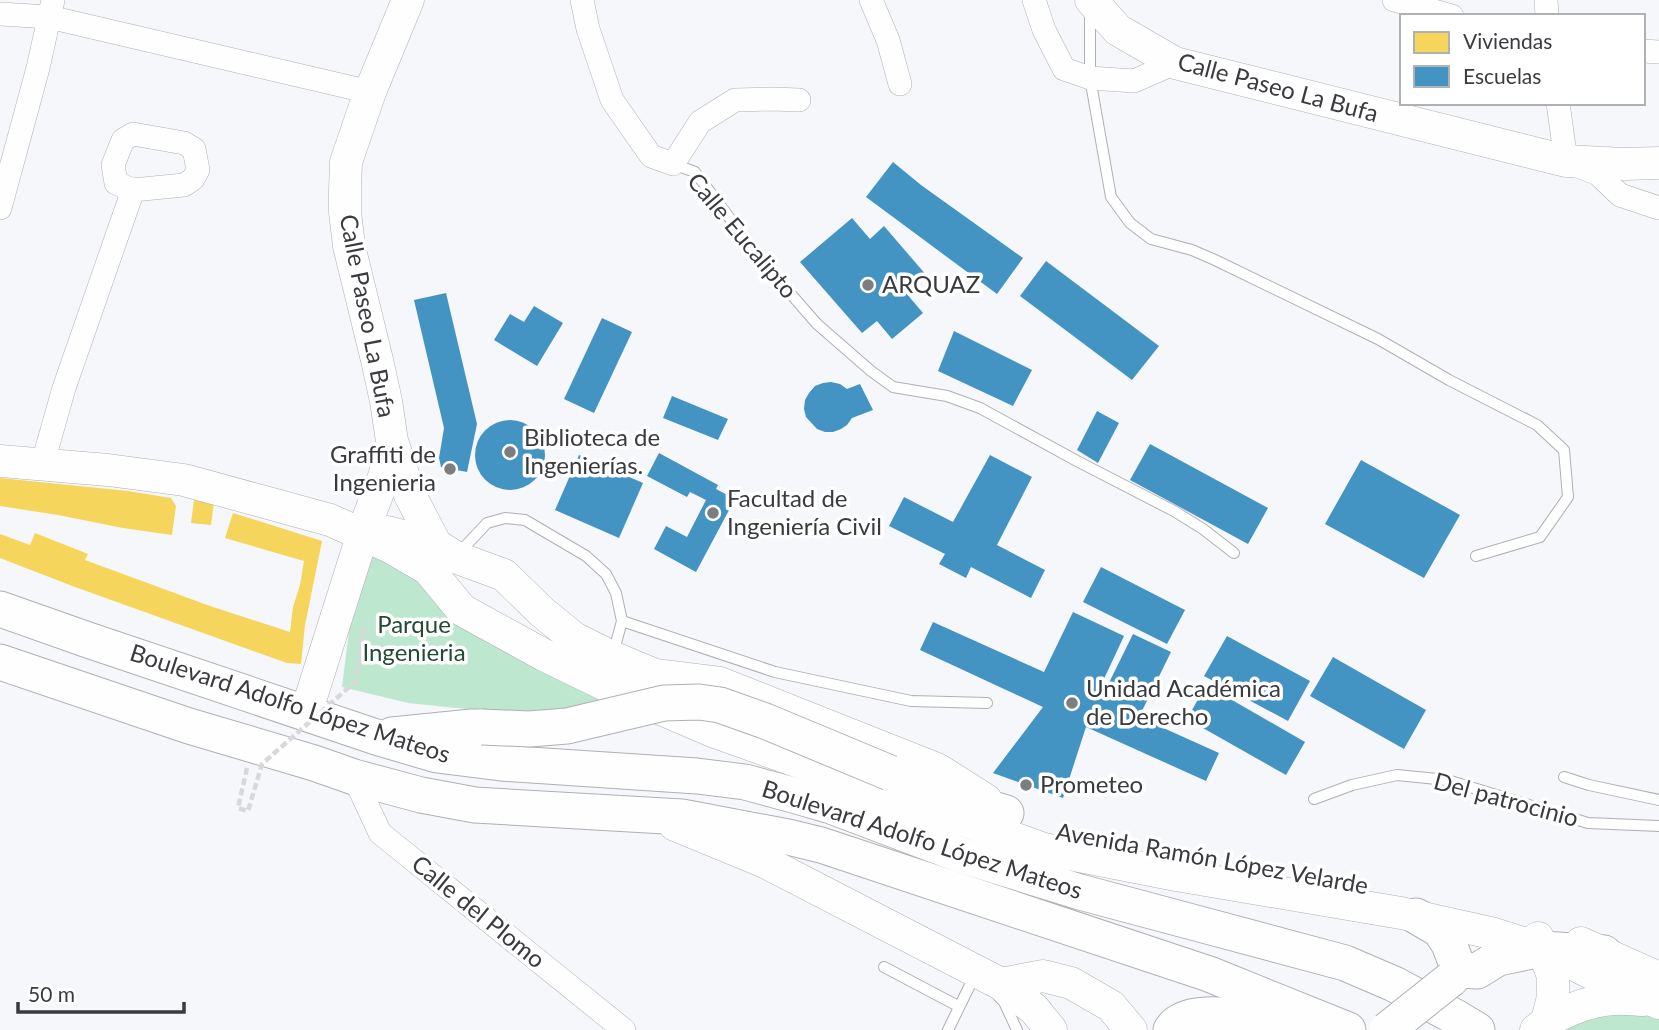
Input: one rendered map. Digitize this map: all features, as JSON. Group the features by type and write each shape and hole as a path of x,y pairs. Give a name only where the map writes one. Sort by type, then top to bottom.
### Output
{"main road":[{"name":"Boulevard Adolfo López Mateos","path":"0,609 376,737 437,755 745,782 831,806 961,855 1080,892 1345,963 1394,984 1477,1030"},
{"name":"Boulevard Adolfo López Mateos","path":"0,662 189,726 421,795 475,805 682,817 821,845 1209,975 1348,1030"},
{"path":"376,737 472,727 529,729 567,726 664,704 699,702 720,705 943,794 1006,813"},
{"path":"1416,916 1440,930 1449,944 1455,974"},
{"path":"1387,1030 1455,974 1476,971 1537,936 1604,953"},
{"path":"1171,1030 1179,1022 1200,1015 1224,1015 1278,1024 1348,1030"}],"street":[{"name":"Calle Paseo La Bufa","path":"306,713 385,474 392,441 377,360 349,246 345,212 346,162 370,92 408,0"},
{"name":"Calle Eucalipto","path":"582,0 588,29 612,100 651,156 673,164"},
{"path":"871,0 888,40 900,85"},
{"path":"1034,0 1044,30 1063,69 1090,78 1134,81 1175,63"},
{"name":"Calle Paseo La Bufa","path":"1090,0 1118,30 1175,63 1566,161 1659,163"},
{"path":"1394,0 1445,14"},
{"path":"0,208 38,68 51,8"},
{"path":"0,14 51,8 370,92"},
{"path":"673,164 700,122 735,100 799,100"},
{"path":"1558,105 1566,161 1598,174 1620,195 1659,208"},
{"path":"45,455 64,388 133,190"},
{"path":"392,441 410,495 445,551"},
{"name":"Avenida Ramón López Velarde","path":"0,452 128,462 188,471 365,529 429,569 462,610 612,688 715,732 1044,849 1176,875 1416,916 1494,923"},
{"name":"Avenida Ramón López Velarde","path":"0,461 108,470 184,480 330,520 393,534 445,551 503,575 574,638 612,657 655,675 720,683 937,769 1006,813 1064,835 1338,882 1494,923"},
{"path":"544,655 574,638"},
{"name":"Calle del Plomo","path":"354,777 380,833 624,1030"},
{"name":"Boulevard Adolfo López Mateos","path":"655,816 765,862 1034,1009 1051,1030"},
{"path":"1494,923 1537,936 1592,975 1657,994"},
{"path":"1537,936 1553,976 1553,997 1542,1025"},
{"path":"1604,953 1657,994"},
{"path":"986,984 1043,976 1071,983 1111,1006 1131,1030"},
{"path":"1542,1025 1587,1004 1657,994"}],"lane":[{"path":"1090,0 1090,78 1111,197 1130,223 1151,239 1192,250 1215,260 1378,339 1449,380 1537,425 1564,450 1568,498 1540,537 1476,556"},
{"name":"Calle Eucalipto","path":"673,164 695,172 762,261 817,324 893,387 947,396 980,408 1174,511 1234,553"},
{"path":"445,551 487,523 505,518 525,520 586,556 606,574 616,593 622,621 612,657"},
{"path":"622,621 775,672 911,701 987,704"},
{"name":"Del patrocinio","path":"1314,799 1352,785 1397,775 1447,780 1588,823 1659,826"},
{"path":"1564,777 1659,800"},
{"path":"884,967 958,1006"},
{"path":"948,1030 958,1006 986,984 1003,1002 1017,1030"}],"path":[{"path":"247,768 238,808 248,811 262,765 356,681 364,628"}],"green space":[{"name":"Parque Ingenieria","path":"361,536 638,700 545,713 485,711 408,703 342,687"},
{"path":"1614,1008 1644,1011 1659,1018 1659,1030 1564,1030 1575,1021"}],"building: Viviendas":[{"path":"0,478 171,498 176,506 172,535 0,506"},
{"path":"194,500 214,502 211,525 191,523"},
{"path":"233,513 322,541 305,625 301,664 287,663 0,558 0,534 30,545 35,533 88,554 85,560 290,632 304,561 225,538"}],"building: Escuelas":[{"path":"893,162 1023,258 997,294 866,197"},
{"name":"ARQUAZ","path":"852,218 870,239 884,226 927,276 906,293 923,313 892,339 877,321 862,333 800,262"},
{"path":"1046,261 1159,346 1132,380 1020,296"},
{"path":"446,293 477,424 467,472 441,467 439,458 444,428 414,300"},
{"path":"534,306 563,323 537,366 494,340 510,314 524,322"},
{"path":"602,318 632,332 594,413 564,399"},
{"path":"954,331 1032,370 1013,406 938,371"},
{"path":"831,382 847,389 860,384 873,410 852,418 847,425 833,432 817,429 806,417 805,400 815,386"},
{"path":"672,396 728,419 718,440 663,418"},
{"path":"1097,411 1119,423 1098,463 1077,450"},
{"name":"Biblioteca de Ingenierías.","path":"503,420 517,420 530,426 539,435 545,455 543,468 535,480 517,490 503,490 490,484 481,475 475,462 475,448 481,435 490,426"},
{"path":"1150,444 1268,508 1248,544 1130,480"},
{"name":"Facultad de Ingeniería Civil","path":"659,453 718,485 716,489 735,499 696,572 654,549 666,526 687,537 706,500 690,492 687,497 647,476"},
{"path":"579,455 643,483 619,538 555,510"},
{"path":"990,455 1032,477 997,545 1045,570 1031,598 971,567 966,578 939,564 945,554 889,526 904,497 953,522"},
{"path":"1361,460 1460,515 1424,578 1325,524"},
{"path":"1101,567 1185,610 1167,644 1083,602"},
{"path":"1073,612 1124,636 1096,696 1101,699 1133,634 1171,652 1139,717 1219,753 1206,781 1086,727 1063,798 993,773 1043,707 920,650 933,622 1044,672"},
{"path":"1227,636 1310,681 1288,721 1204,676"},
{"path":"1333,657 1426,710 1404,749 1310,696"},
{"path":"1206,685 1305,742 1286,775 1187,719"}],"place":[{"name":"ARQUAZ","path":"868,285"},
{"name":"Biblioteca de Ingenierías.","path":"510,452"},
{"name":"Graffiti de Ingenieria","path":"450,469"},
{"name":"Facultad de Ingeniería Civil","path":"713,513"},
{"name":"Unidad Académica de Derecho","path":"1072,703"},
{"name":"Prometeo","path":"1026,785"}]}
